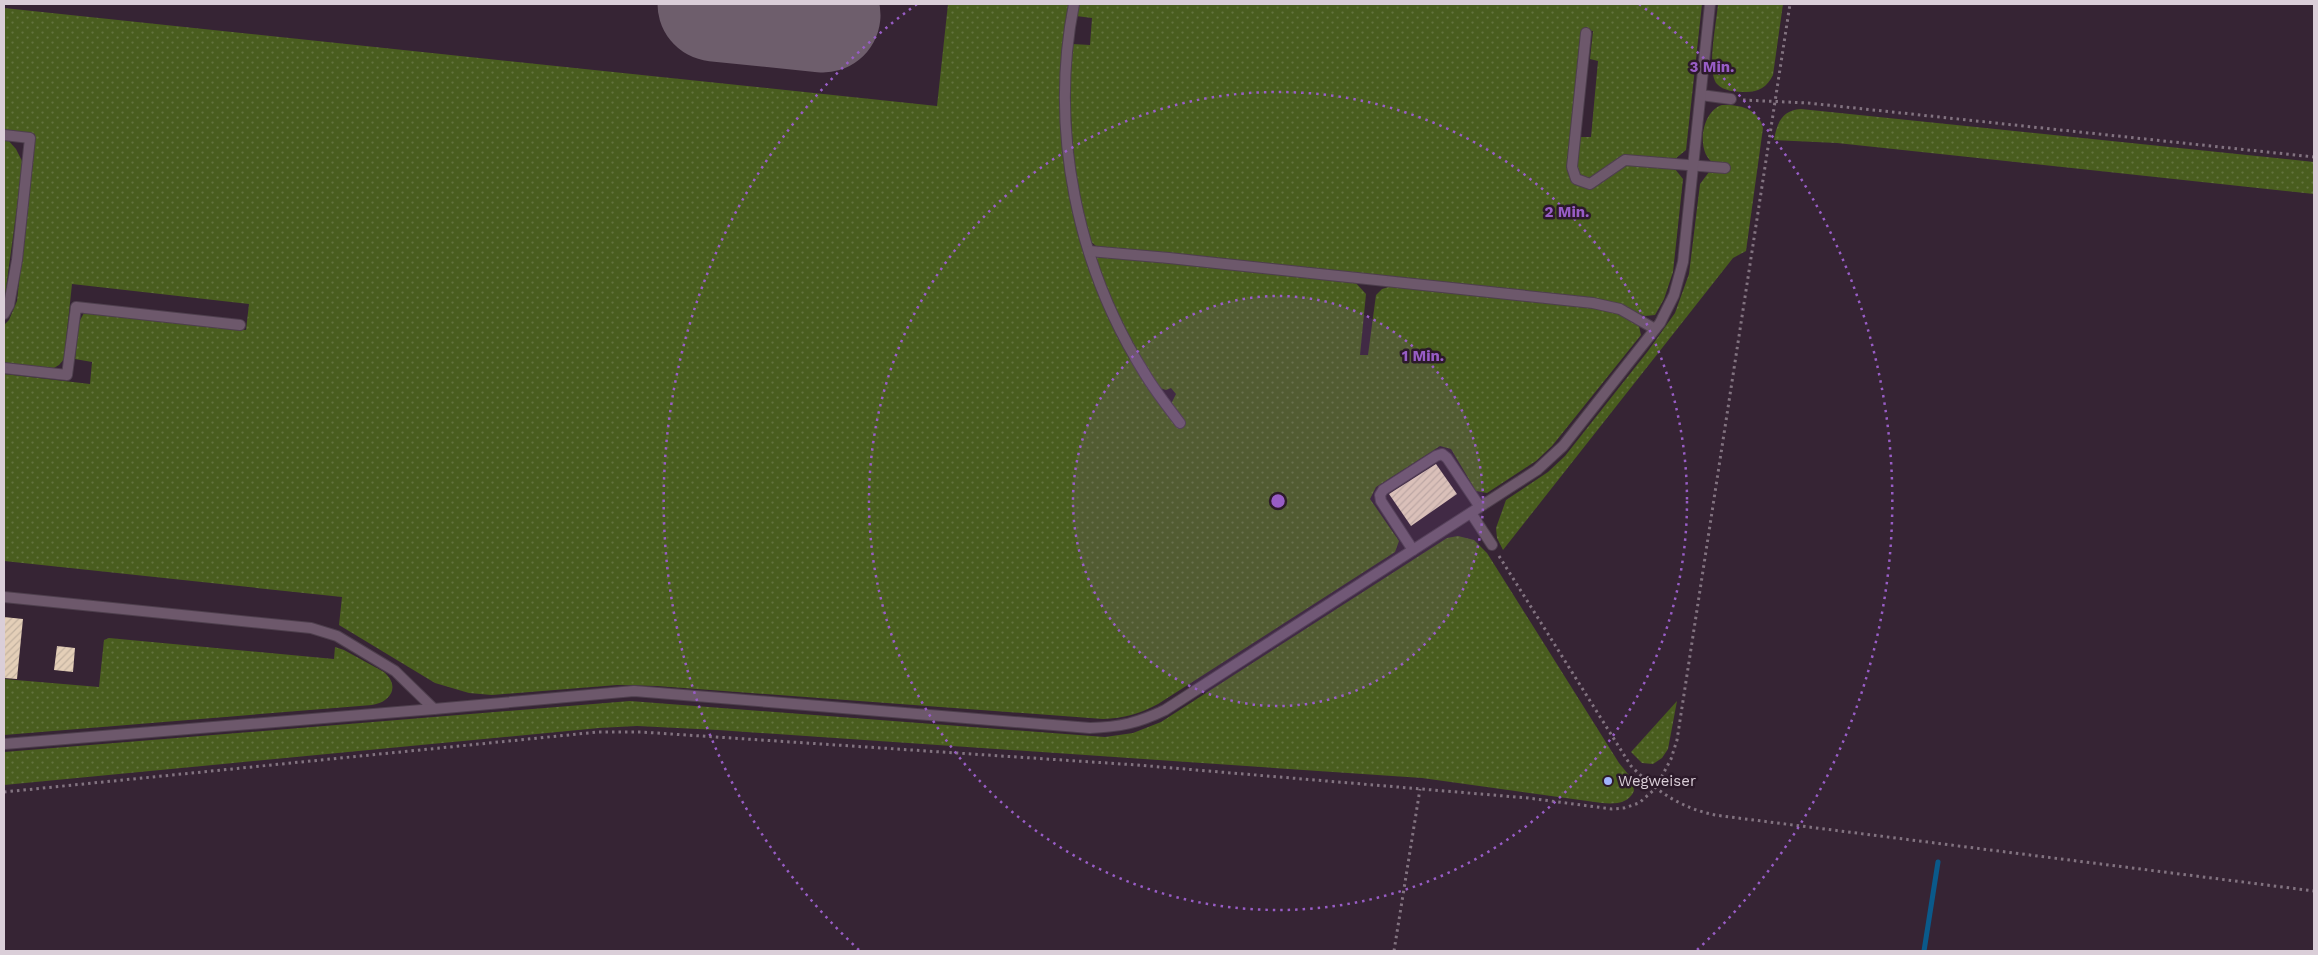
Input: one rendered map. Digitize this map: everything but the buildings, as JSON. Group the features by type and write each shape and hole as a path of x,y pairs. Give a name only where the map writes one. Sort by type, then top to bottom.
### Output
{"lane":[{"path":"1074,4 1066,68 1066,123 1073,186 1088,251 1106,299 1128,346 1151,384 1180,423"},
{"path":"4,744 634,691 1090,728 1117,727 1142,721 1165,710 1480,507 1551,459 1655,329 1668,309 1679,280 1694,166 1710,4"},
{"path":"1586,33 1572,167 1576,179 1590,184 1625,160 1725,168"},
{"path":"1701,95 1731,99"},
{"path":"4,135 30,138 18,260 9,305 4,314"},
{"path":"1088,251 1593,303 1620,309 1655,329"},
{"path":"4,368 67,376 76,306 240,325"},
{"path":"1413,550 1380,499 1382,491 1436,456 1444,455 1480,507"},
{"path":"1470,513 1492,545"},
{"path":"4,597 310,628 337,636 395,671 434,709"}],"path":[{"path":"4,792 598,732 641,732 1137,765 1528,798 1612,809 1624,808 1639,803 1655,789 1669,765 1677,740 1790,4"},
{"path":"1731,99 1818,104 2314,157"},
{"path":"1492,545 1627,761 1655,789 1693,810 1714,815 2314,891"},
{"path":"1394,951 1420,789"}],"green space":[{"path":"948,4 1071,4 1067,30 1072,199 1134,362 1171,404 1176,394 1171,388 1166,390 1160,388 1139,357 1114,308 1095,257 1354,281 1366,294 1360,355 1368,355 1376,295 1382,289 1392,286 1582,305 1619,313 1639,326 1641,335 1552,446 1536,461 1487,493 1476,491 1451,449 1440,446 1376,487 1370,499 1399,541 1395,552 1158,704 1138,713 1118,718 1103,719 657,686 617,685 492,695 469,693 435,683 339,625 342,597 4,561 4,374 90,384 92,362 75,359 79,322 84,313 246,330 249,304 72,284 64,359 59,365 52,369 4,363 4,325 9,320 17,301 35,134 4,130 4,8 937,106"},
{"path":"1078,4 1702,4 1686,150 1675,159 1622,156 1590,179 1582,179 1576,171 1580,137 1591,137 1598,61 1590,59 1593,31 1582,30 1574,181 1588,188 1627,164 1675,169 1683,179 1673,272 1664,299 1655,315 1645,316 1602,300 1096,246 1089,240 1083,215 1075,167 1071,118 1072,44 1090,45 1092,18 1076,16"},
{"path":"1718,4 1783,4 1773,75 1768,83 1759,90 1746,92 1726,90 1717,84 1714,78 1712,58"},
{"path":"1722,105 1735,105 1748,109 1757,116 1763,128 1746,251 1733,258 1503,550 1497,538 1496,528 1506,500 1548,472 1565,456 1648,351 1675,313 1689,274 1700,184 1715,164 1709,159 1703,143 1705,124 1709,115"},
{"path":"1801,109 2314,162 2314,194 1837,143 1774,140 1781,119 1789,112"},
{"path":"4,139 7,139 16,149 23,163 4,303"},
{"path":"1458,536 1474,540 1487,553 1619,763 1632,779 1634,791 1625,801 1602,803 1422,778 637,726 599,728 4,785 4,752 630,701 1105,737 1133,733 1161,722 1447,538"},
{"path":"109,638 334,659 335,647 384,672 392,683 392,688 391,693 384,701 372,705 4,735 4,679 99,687 104,640"},
{"path":"1677,701 1668,749 1662,758 1653,764 1642,763 1631,752"}],"waterway":[{"path":"1924,951 1938,862"}],"runway":[{"path":"715,4 823,15"}],"place":[{"name":"Wegweiser","path":"1608,781"}]}
